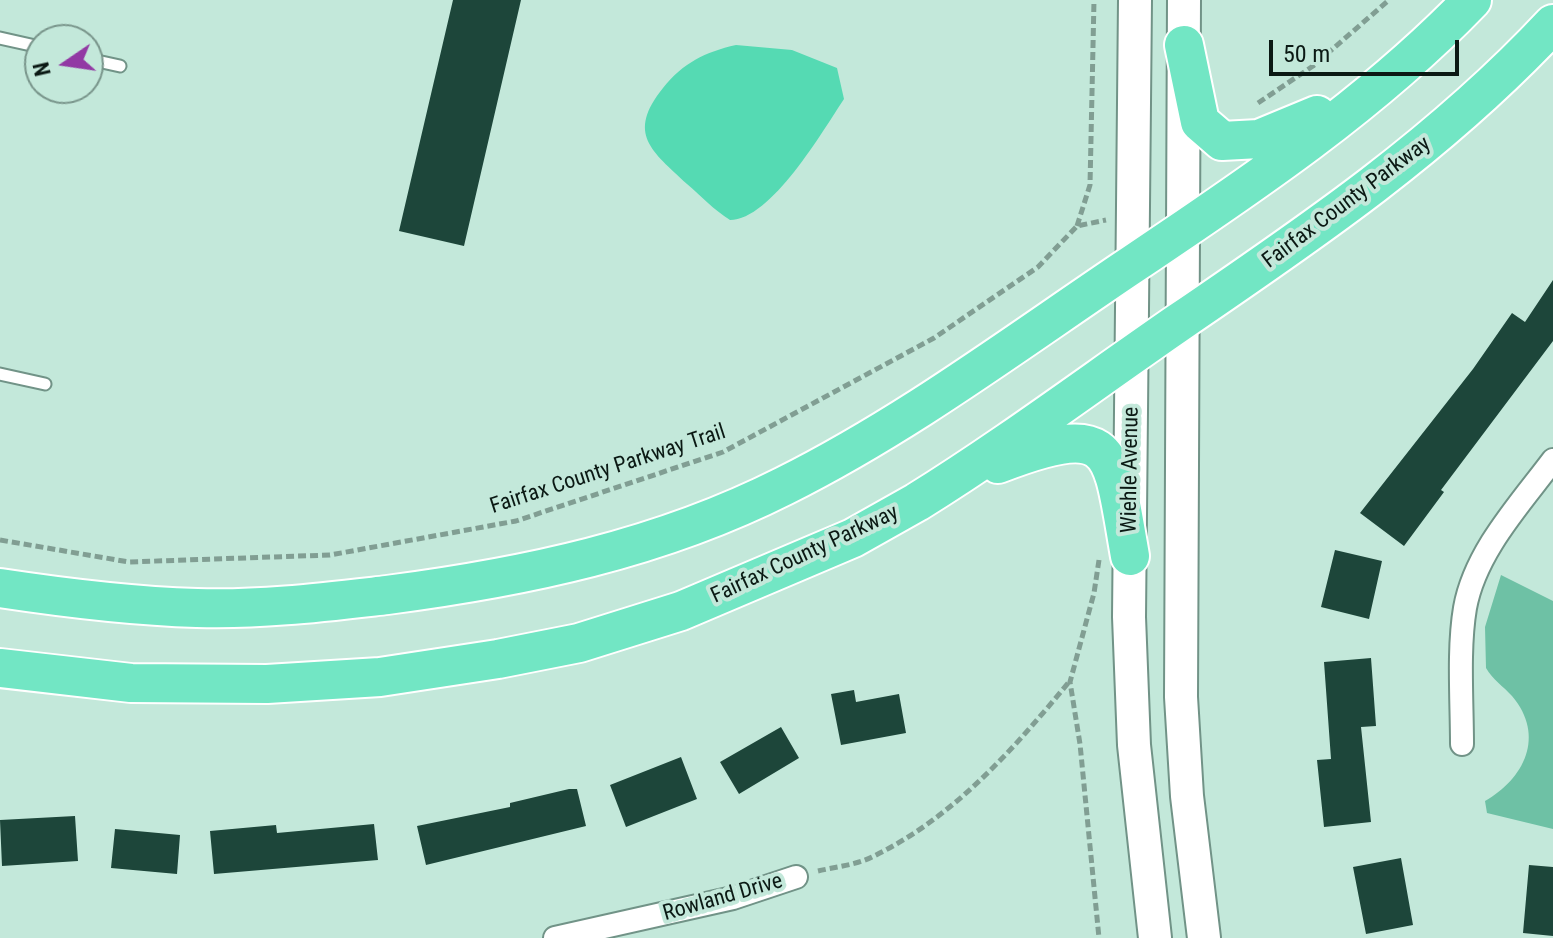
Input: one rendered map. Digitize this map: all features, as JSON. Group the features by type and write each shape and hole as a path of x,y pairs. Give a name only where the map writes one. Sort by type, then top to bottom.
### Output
{"highway":[{"path":"0,588 86,602 202,608 312,604 483,582 573,564 734,509 836,459 938,399 1183,232 1403,66 1472,0"},
{"name":"Fairfax County Parkway","path":"0,668 131,683 267,684 380,677 498,659 606,636 736,590 853,538 944,485 1320,226 1447,129 1506,74 1553,24"},
{"path":"1184,45 1200,122 1222,141 1259,139 1281,132 1403,66"},
{"path":"944,485 1037,448 1087,441 1098,447 1112,468 1115,556"}],"main road":[{"name":"Wiehle Avenue","path":"1135,0 1133,354 1115,556 1155,938"},
{"path":"1184,0 1181,697 1187,796 1204,938"}],"street":[{"path":"1462,744 1465,608 1477,570 1500,531 1553,460"},
{"name":"Rowland Drive","path":"555,938 733,898 796,877"}],"lane":[{"path":"0,38 24,43"},
{"path":"104,62 120,66"},
{"path":"0,374 45,384"}],"path":[{"path":"1077,226 1090,185 1094,0"},
{"path":"1256,105 1313,66 1389,0"},
{"name":"Fairfax County Parkway Trail","path":"0,540 129,562 315,556 516,521 723,452 934,338 1038,267"},
{"path":"1099,938 1080,744 1070,682 1094,593 1115,556"},
{"path":"796,877 869,859 933,821 1018,744 1070,682"}],"shaded area":[{"path":"736,45 792,50 837,68 844,99 809,152 778,190 746,216 730,220 663,162 648,141 645,130 652,104 678,72 705,55"},
{"path":"1501,575 1553,601 1553,829 1487,813 1485,801 1499,792 1520,769 1529,741 1528,726 1522,711 1486,668 1485,627"}],"building":[{"path":"453,0 521,0 464,246 399,231"},
{"path":"1553,280 1553,341 1441,490 1444,492 1404,546 1360,513 1473,369 1512,313 1525,322"},
{"path":"1335,550 1382,561 1369,619 1321,607"},
{"path":"1371,658 1376,726 1361,727 1371,822 1324,827 1317,760 1331,759 1324,662"},
{"path":"854,690 856,702 899,694 906,733 841,745 831,694"},
{"path":"781,727 799,758 739,794 720,762"},
{"path":"681,757 697,799 626,827 610,785"},
{"path":"577,789 586,826 426,865 417,826 510,807 510,803"},
{"path":"75,816 78,861 2,866 0,820"},
{"path":"374,824 378,860 214,874 210,831 276,825 277,833"},
{"path":"115,829 180,835 177,874 111,868"},
{"path":"1401,858 1413,925 1366,934 1353,867"},
{"path":"1529,865 1553,867 1553,936 1523,933"}]}
